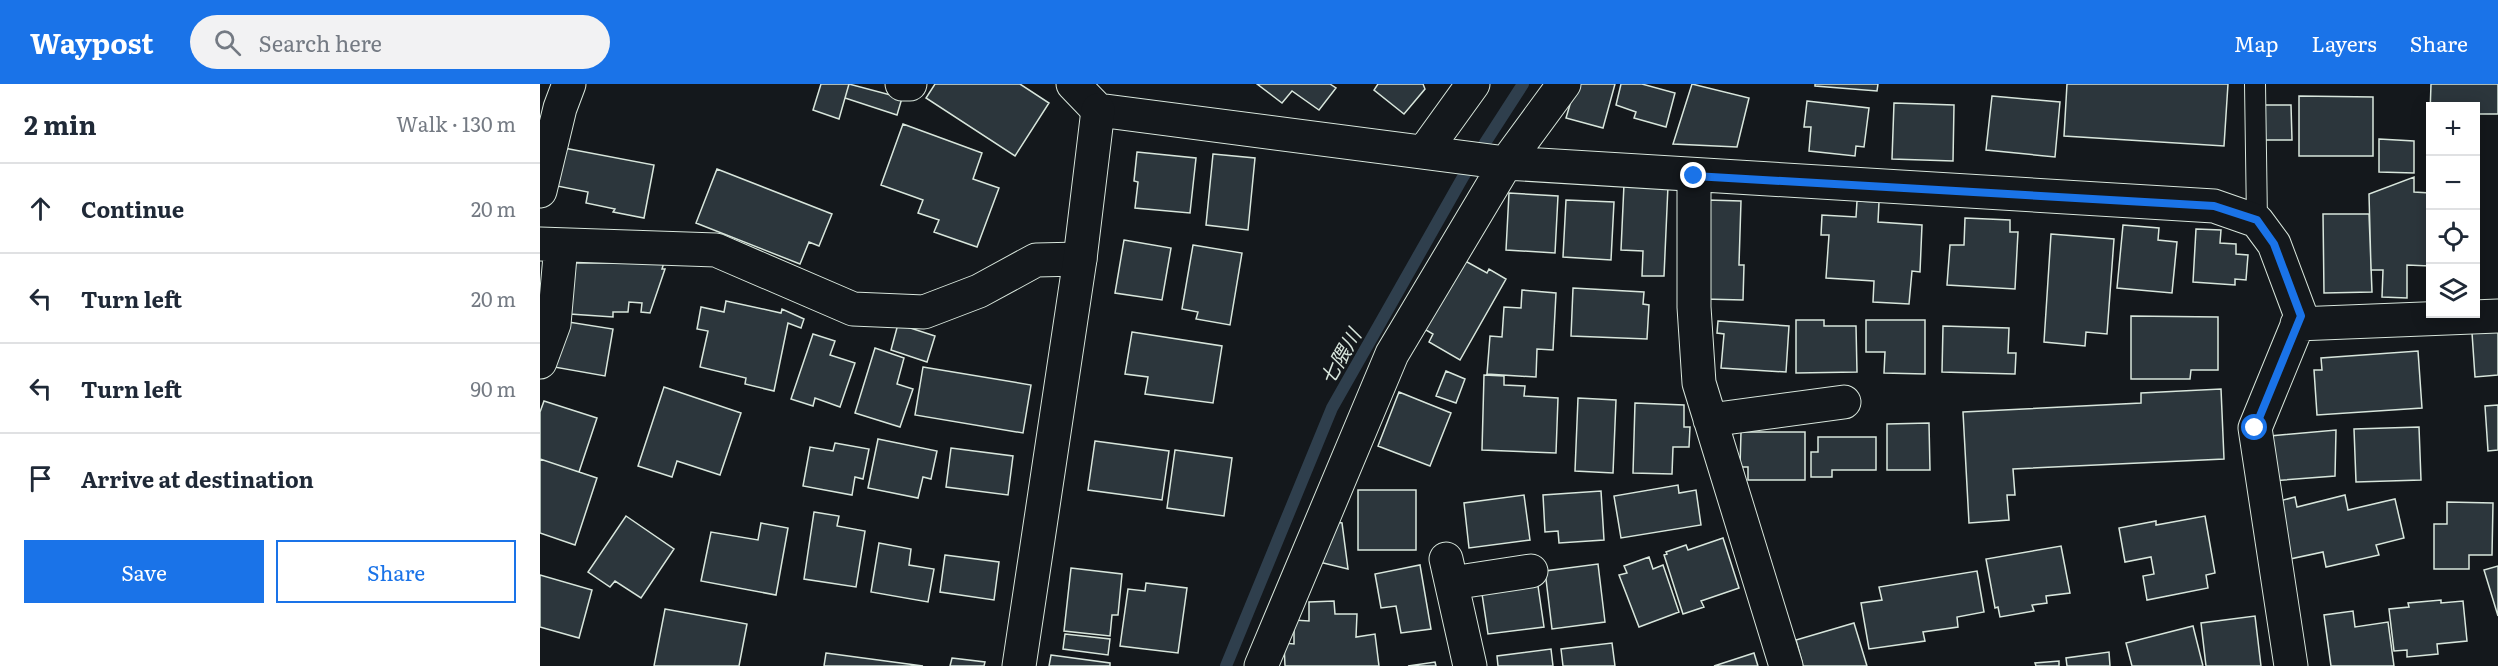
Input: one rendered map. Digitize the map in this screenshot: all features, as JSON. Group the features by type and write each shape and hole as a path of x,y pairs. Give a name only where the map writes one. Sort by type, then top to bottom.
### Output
{"street":[{"path":"540,192 568,84"},
{"path":"902,84 910,84"},
{"path":"1073,84 1098,110 1506,163 2214,206 2257,220 2274,244 2301,316 2255,428 2290,666"},
{"path":"1436,153 1473,84"},
{"path":"1261,666 1392,354 1506,163 1564,84"},
{"path":"1019,666 1080,259 1098,110"},
{"path":"1694,176 1694,307 1699,383 1786,666"},
{"path":"540,362 554,324 550,245 716,250 854,309 924,312 979,291 1036,260 1080,259"},
{"path":"2297,324 2498,316"},
{"path":"1710,420 1844,402"},
{"path":"1470,666 1449,571 1531,572"}],"lane":[{"path":"2255,84 2257,220"}],"building":[{"path":"821,84 849,84 839,119 813,110"},
{"path":"849,84 902,98 897,115 845,98"},
{"path":"935,84 1020,84 1049,103 1015,156 926,98"},
{"path":"1257,84 1330,84 1336,88 1319,110 1292,91 1282,103"},
{"path":"1378,84 1423,84 1425,89 1404,114 1374,90"},
{"path":"1576,84 1615,84 1603,128 1566,118"},
{"path":"1621,84 1642,84 1675,93 1666,127 1634,118 1636,112 1616,105"},
{"path":"1692,84 1749,98 1737,147 1673,144"},
{"path":"1815,84 1878,84 1877,91 1815,86"},
{"path":"2067,84 2228,84 2224,146 2064,136"},
{"path":"2431,84 2498,84 2498,114 2480,114 2480,102 2430,102"},
{"path":"1992,96 2060,102 2055,157 1986,150"},
{"path":"2299,96 2373,97 2373,156 2299,156"},
{"path":"1807,101 1869,108 1864,147 1856,146 1855,156 1809,151 1811,127 1804,127"},
{"path":"1894,103 1954,105 1953,161 1892,159"},
{"path":"2261,105 2291,105 2292,140 2262,140"},
{"path":"903,124 982,153 973,179 999,188 977,247 934,232 939,220 918,213 923,200 881,185"},
{"path":"2379,139 2414,141 2414,173 2379,172"},
{"path":"564,148 654,165 644,218 613,212 615,209 586,203 588,192 557,186"},
{"path":"1137,152 1196,158 1190,213 1135,208 1138,182 1134,181"},
{"path":"1213,154 1255,158 1248,230 1206,225"},
{"path":"717,169 832,214 819,246 809,242 800,264 696,223"},
{"path":"2414,177 2414,192 2426,193 2426,266 2407,265 2407,298 2382,297 2383,270 2371,270 2369,194"},
{"path":"1624,184 1668,186 1664,276 1642,276 1643,251 1621,250"},
{"path":"1509,193 1558,196 1555,253 1506,250"},
{"path":"1566,200 1614,202 1611,260 1563,257"},
{"path":"1707,200 1741,201 1739,265 1744,265 1743,300 1704,299"},
{"path":"1857,201 1879,202 1878,222 1922,225 1920,272 1912,271 1909,304 1873,302 1874,281 1826,278 1829,235 1821,235 1822,215 1856,217"},
{"path":"2323,214 2369,214 2372,292 2324,293"},
{"path":"1965,218 2010,220 2010,232 2018,232 2015,289 1947,285 1950,245 1964,245"},
{"path":"2123,225 2159,228 2158,240 2177,242 2172,293 2117,288"},
{"path":"2196,229 2221,230 2220,243 2236,244 2236,254 2248,255 2246,280 2235,279 2235,285 2193,282"},
{"path":"2051,234 2114,239 2107,334 2086,332 2085,346 2044,342"},
{"path":"1124,240 1171,248 1162,300 1115,293"},
{"path":"1193,245 1242,253 1230,325 1196,319 1198,312 1182,309"},
{"path":"1458,257 1487,273 1489,269 1506,279 1460,360 1429,342 1433,334 1419,326"},
{"path":"665,259 662,269 665,269 650,313 641,312 642,303 629,302 628,312 613,312 613,317 570,314 572,263 641,263"},
{"path":"1573,288 1644,292 1643,304 1649,305 1647,339 1571,336"},
{"path":"1522,290 1556,293 1553,350 1537,349 1536,377 1487,374 1490,336 1502,337 1504,307 1521,308"},
{"path":"726,301 781,313 782,309 804,319 801,328 788,323 774,391 745,384 746,378 700,367 708,331 697,329 701,307 724,312"},
{"path":"2131,316 2218,317 2218,370 2191,370 2190,379 2131,379"},
{"path":"1796,320 1824,320 1824,326 1856,326 1857,372 1796,373"},
{"path":"1866,320 1925,320 1925,374 1884,373 1885,352 1866,352"},
{"path":"562,321 613,329 605,376 554,367"},
{"path":"1718,321 1789,326 1786,372 1721,368 1724,334 1717,333"},
{"path":"898,324 935,336 927,362 891,350"},
{"path":"1943,326 2009,328 2008,353 2016,353 2015,374 1942,372"},
{"path":"2498,331 2498,375 2475,377 2472,333"},
{"path":"1132,332 1222,346 1213,403 1145,394 1148,377 1125,374"},
{"path":"813,334 835,341 830,355 855,363 840,407 815,398 813,406 791,399"},
{"path":"875,348 904,358 897,384 913,389 900,427 855,413"},
{"path":"2418,351 2422,408 2317,415 2314,370 2322,370 2321,358"},
{"path":"923,367 1031,385 1023,433 915,415"},
{"path":"1446,371 1465,379 1456,403 1436,396"},
{"path":"1484,375 1504,376 1504,385 1525,386 1524,396 1558,398 1556,453 1482,450"},
{"path":"664,387 741,413 720,475 677,461 672,477 638,466"},
{"path":"2221,389 2224,459 2013,469 2015,495 2007,495 2009,520 1969,523 1963,412 2141,403 2141,393"},
{"path":"1399,392 1451,413 1430,466 1378,446"},
{"path":"1578,398 1616,400 1613,473 1575,471"},
{"path":"544,401 597,418 579,472 540,459 540,412"},
{"path":"1635,403 1684,405 1684,427 1690,427 1689,447 1673,447 1672,474 1633,473"},
{"path":"2498,405 2498,450 2488,451 2485,406"},
{"path":"1929,423 1930,470 1887,470 1887,424"},
{"path":"2419,427 2421,480 2356,482 2354,429"},
{"path":"2336,430 2335,476 2271,481 2270,436"},
{"path":"1741,432 1805,432 1805,480 1748,480 1748,467 1740,467"},
{"path":"1818,437 1876,437 1876,470 1832,470 1832,477 1811,477 1811,452 1818,452"},
{"path":"878,439 937,451 931,479 923,477 918,498 868,488"},
{"path":"1095,441 1169,451 1162,500 1088,490"},
{"path":"835,443 869,449 863,479 855,477 852,495 803,486 810,447 833,451"},
{"path":"951,448 1013,456 1008,495 946,487"},
{"path":"1175,450 1232,458 1224,516 1167,508"},
{"path":"540,459 597,478 575,545 540,533"},
{"path":"1678,485 1679,493 1696,490 1701,525 1621,538 1614,496"},
{"path":"1358,490 1416,490 1416,550 1358,550"},
{"path":"1601,491 1604,540 1559,543 1558,531 1545,532 1543,495"},
{"path":"1524,495 1530,540 1469,548 1464,503"},
{"path":"2345,495 2348,510 2395,499 2404,538 2376,545 2379,555 2326,567 2323,552 2290,559 2276,502 2295,497 2297,507"},
{"path":"2447,502 2493,503 2492,555 2469,555 2469,569 2434,569 2434,524 2447,524"},
{"path":"814,512 839,516 837,526 865,531 856,587 804,579"},
{"path":"626,516 674,549 641,598 615,581 610,587 588,572"},
{"path":"2205,516 2215,573 2206,575 2208,588 2147,600 2143,576 2154,574 2151,557 2125,562 2119,528 2156,521 2156,525"},
{"path":"1332,521 1342,523 1348,569 1319,562"},
{"path":"761,523 788,528 776,595 701,581 711,532 758,540"},
{"path":"1723,538 1739,588 1701,601 1704,607 1683,614 1664,555 1667,554 1666,552 1686,545 1688,550"},
{"path":"879,543 911,549 909,565 934,569 928,602 871,592"},
{"path":"2061,546 2070,593 2046,596 2047,603 2032,605 2034,611 2000,617 1998,607 1995,608 1986,559"},
{"path":"945,555 999,562 994,600 940,592"},
{"path":"1649,557 1653,569 1663,565 1679,612 1639,627 1619,575 1627,573 1624,566"},
{"path":"1598,564 1605,622 1552,629 1545,571"},
{"path":"1420,565 1431,629 1401,633 1396,606 1381,608 1375,574"},
{"path":"2498,566 2498,616 2484,570"},
{"path":"1071,568 1122,574 1118,615 1112,615 1110,636 1064,631"},
{"path":"1977,571 1984,612 1957,617 1958,627 1923,632 1925,641 1869,649 1861,603 1882,600 1879,587"},
{"path":"540,575 592,590 579,638 540,627"},
{"path":"1146,583 1187,588 1178,653 1120,646 1128,589 1145,591"},
{"path":"1538,586 1544,627 1488,634 1482,594"},
{"path":"2441,600 2441,603 2463,601 2467,641 2437,644 2438,654 2407,657 2407,650 2394,651 2389,609 2409,607 2408,603"},
{"path":"1334,601 1335,614 1357,614 1356,637 1375,634 1379,666 1285,666 1284,643 1294,644 1294,620 1309,621 1309,602"},
{"path":"665,609 747,624 739,666 654,666"},
{"path":"2353,611 2355,627 2388,622 2394,666 2331,666 2324,615"},
{"path":"2255,616 2261,666 2206,666 2201,623"},
{"path":"1854,623 1867,666 1803,666 1796,640"},
{"path":"2193,626 2203,666 2132,666 2126,643"},
{"path":"1065,634 1110,639 1108,655 1063,649"},
{"path":"1612,643 1615,666 1563,666 1561,649"},
{"path":"1551,649 1553,666 1498,666 1497,656"},
{"path":"2109,652 2110,666 2067,666 2066,658"},
{"path":"826,653 923,666 824,666"},
{"path":"1754,653 1758,666 1714,666"},
{"path":"1051,655 1110,663 1110,666 1049,666"},
{"path":"952,658 985,662 984,666 950,666"},
{"path":"2059,661 2059,666 2036,666 2035,663"},
{"path":"1435,662 1436,666 1408,666"}],"waterway":[{"name":"七隈川","path":"1226,666 1332,408 1463,177 1523,84"}],"route":[{"path":"1694,176 2214,206 2257,220 2274,244 2301,316 2255,428"}]}
